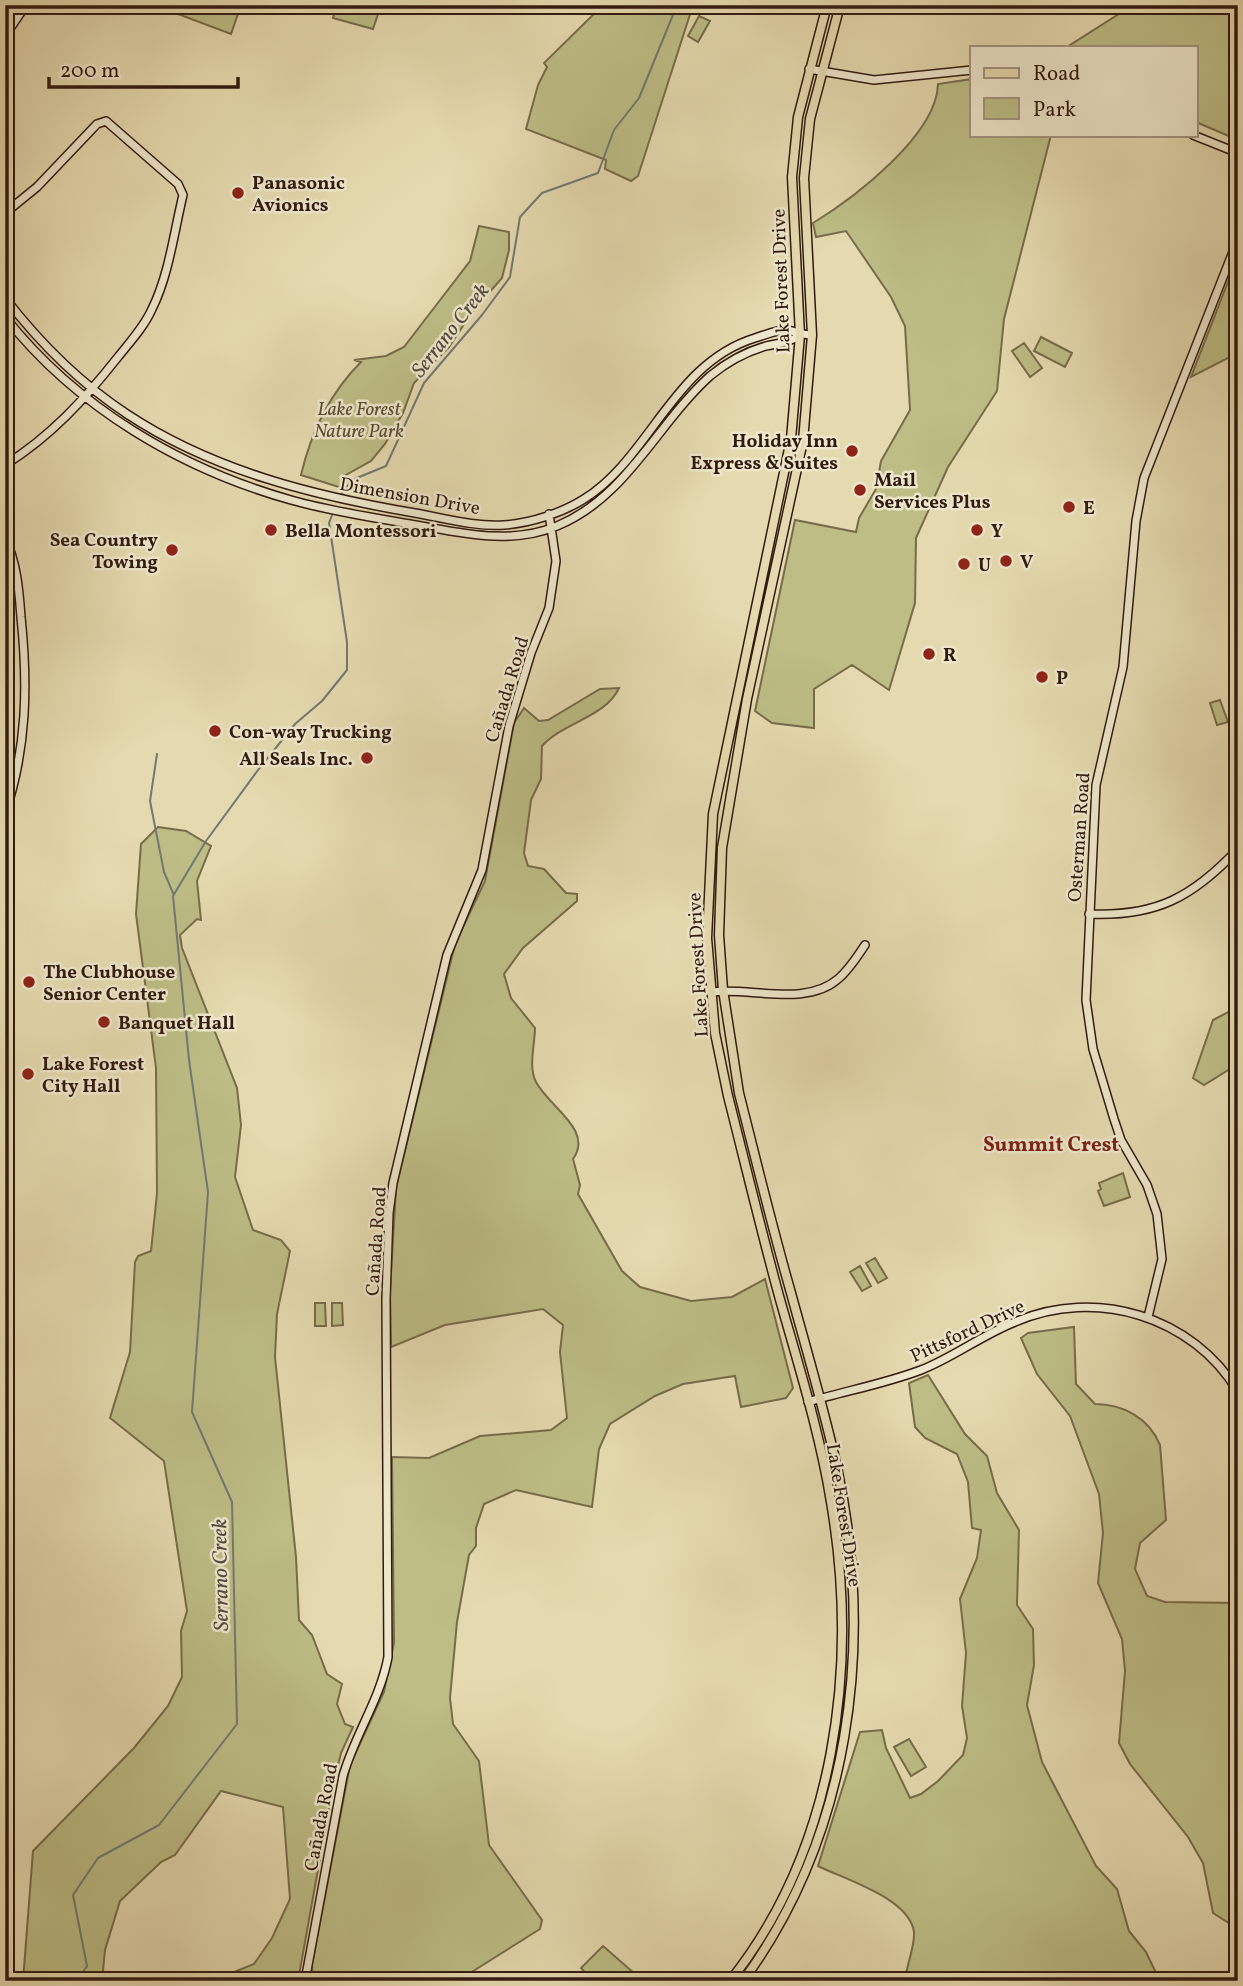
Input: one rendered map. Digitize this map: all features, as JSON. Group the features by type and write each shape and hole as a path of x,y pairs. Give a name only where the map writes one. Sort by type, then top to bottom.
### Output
{"main road":[{"name":"Lake Forest Drive","path":"730,1981 785,1896 804,1850 823,1788 838,1703 844,1626 840,1566 826,1473 728,1096 711,992 708,876 715,801 791,439 800,335 792,177 798,117 828,5"},
{"name":"Lake Forest Drive","path":"743,1981 777,1931 816,1848 835,1786 848,1706 855,1626 851,1557 838,1471 739,1093 723,990 719,916 722,844 747,699 803,441 812,335 804,178 810,119 840,5"},
{"path":"719,916 713,910 713,882 708,876 722,844"}],"street":[{"path":"5,16 13,5"},
{"path":"5,36 26,5"},
{"path":"809,69 874,80 970,70"},
{"path":"5,213 37,187 97,124 106,121 178,184 182,192 163,281 152,311 86,397 51,432 5,465"},
{"path":"1196,136 1238,153"},
{"name":"Osterman Road","path":"1148,1317 1162,1259 1161,1234 1147,1185 1121,1140 1093,1049 1086,1000 1096,785 1123,667 1139,496 1150,460 1238,239"},
{"name":"Dimension Drive","path":"5,298 36,335 92,389 130,416 188,448 243,471 323,496 483,525 515,524 583,500 596,490 688,382 720,354 746,341 775,332 788,330 800,335 812,335"},
{"name":"Dimension Drive","path":"5,317 52,368 86,397 121,424 181,458 264,491 318,507 482,536 516,535 553,528 589,509 612,492 697,390 726,363 750,351 790,342 800,335"},
{"name":"Cañada Road","path":"305,1981 349,1752 378,1696 388,1657 386,1299 393,1183 447,955 482,870 489,822 515,701 549,608 556,561 549,514"},
{"path":"5,538 17,577 26,678 24,732 5,814"},
{"path":"1089,914 1133,913 1163,906 1203,883 1238,849"},
{"path":"711,992 723,990 796,995 813,992 840,978 865,945"},
{"name":"Pittsford Drive","path":"808,1402 921,1370 1014,1322 1037,1315 1087,1307 1148,1317 1197,1345 1217,1364 1238,1392"}],"green space":[{"path":"154,5 241,5 231,34"},
{"path":"336,5 381,5 373,29 333,18"},
{"path":"603,5 693,5 638,176 631,181 605,169 606,160 526,129 538,85 547,67 544,63"},
{"path":"1133,5 1238,5 1238,140 1198,123 1198,46 1069,46"},
{"path":"699,16 710,21 698,42 688,36"},
{"path":"970,79 970,136 1051,136 1004,319 997,391 948,467 916,538 915,603 889,690 852,665 814,689 814,728 772,723 755,711 795,520 856,532 859,518 876,489 881,461 910,410 905,326 891,297 846,231 816,237 813,223 850,198 909,144 924,124 934,104 938,84"},
{"name":"Lake Forest Nature Park","path":"479,226 509,232 509,250 502,278 472,312 449,347 414,383 403,413 385,444 371,461 346,475 342,488 301,475 323,414 340,387 361,362 354,360 386,356 404,347 470,261"},
{"path":"1238,256 1238,353 1191,377"},
{"path":"1041,337 1072,353 1065,367 1034,351"},
{"path":"1024,343 1042,368 1030,377 1012,351"},
{"path":"619,688 604,706 561,731 542,746 541,779 531,800 524,853 528,866 544,869 566,893 577,894 577,901 523,948 504,974 511,998 535,1028 532,1063 536,1082 574,1128 578,1138 578,1148 573,1159 580,1185 578,1194 622,1271 640,1287 691,1301 732,1297 765,1279 793,1388 786,1398 741,1407 735,1376 683,1384 655,1396 610,1424 599,1449 592,1507 516,1490 484,1504 476,1528 476,1546 469,1555 457,1622 450,1698 453,1724 479,1761 489,1845 542,1920 540,1929 467,1975 466,1981 313,1981 312,1965 350,1765 384,1692 394,1643 392,1457 429,1458 480,1436 551,1430 567,1418 560,1352 563,1325 543,1309 445,1325 391,1347 390,1291 396,1188 455,944 485,881 514,723 524,708 539,721 548,720 600,689"},
{"path":"1220,700 1228,722 1217,725 1210,703"},
{"path":"158,827 186,831 211,846 197,881 201,920 197,919 180,935 182,948 237,1088 241,1125 235,1177 253,1230 281,1240 290,1251 277,1314 275,1357 296,1557 299,1620 312,1635 327,1674 342,1684 337,1704 345,1724 353,1727 341,1753 333,1786 298,1981 212,1981 254,1964 272,1938 290,1899 283,1807 221,1791 175,1855 161,1862 120,1901 105,1950 102,1981 23,1981 33,1851 134,1748 168,1706 182,1677 181,1631 187,1611 164,1461 110,1418 130,1352 135,1262 138,1256 151,1251 157,1193 156,1068 136,914 141,844"},
{"path":"1238,1007 1238,1064 1204,1085 1193,1078 1213,1020"},
{"path":"1123,1173 1130,1197 1104,1206 1098,1191 1101,1189 1099,1183"},
{"path":"875,1258 887,1278 878,1283 866,1263"},
{"path":"860,1266 871,1286 862,1291 850,1272"},
{"path":"315,1303 325,1303 326,1326 315,1326"},
{"path":"332,1303 342,1303 343,1325 332,1326"},
{"path":"1074,1327 1076,1384 1095,1404 1134,1414 1149,1427 1160,1445 1166,1520 1140,1543 1135,1569 1147,1596 1165,1602 1238,1603 1238,1929 1213,1913 1203,1863 1188,1837 1130,1764 1119,1743 1125,1671 1122,1639 1098,1583 1103,1533 1099,1494 1070,1416 1037,1374 1021,1338 1028,1333"},
{"path":"928,1375 965,1434 987,1456 997,1493 1019,1530 1017,1605 1033,1629 1034,1665 1027,1705 1042,1762 1096,1866 1117,1889 1129,1931 1146,1952 1160,1981 957,1981 950,1973 942,1981 905,1981 914,1938 910,1920 889,1900 818,1866 860,1732 882,1730 886,1748 910,1798 921,1794 938,1781 963,1755 967,1738 962,1706 966,1653 960,1599 977,1558 981,1530 972,1528 968,1482 957,1454 925,1438 915,1427 909,1383"},
{"path":"909,1739 926,1767 911,1776 894,1747"},
{"path":"603,1946 643,1981 592,1981 581,1968"}],"waterway":[{"name":"Serrano Creek","path":"340,496 352,480 386,466 424,383 482,315 510,277 520,217 542,193 598,173 614,130 639,98 677,5"},
{"name":"Serrano Creek","path":"77,1981 87,1966 73,1895 98,1858 159,1825 237,1724 232,1502 192,1412 208,1192 189,1060 173,896 206,841 258,770 295,724 322,701 347,670 347,642 329,523 332,515"},
{"name":"Serrano Creek","path":"157,754 150,801 164,872 173,893"}],"place":[{"name":"Panasonic Avionics","path":"238,193"},
{"name":"Holiday Inn Express & Suites","path":"852,451"},
{"name":"Mail Services Plus","path":"860,490"},
{"name":"E","path":"1069,507"},
{"name":"Bella Montessori","path":"271,530"},
{"name":"Y","path":"977,530"},
{"name":"Sea Country Towing","path":"172,550"},
{"name":"V","path":"1006,561"},
{"name":"U","path":"964,564"},
{"name":"R","path":"929,654"},
{"name":"P","path":"1042,677"},
{"name":"Con-way Trucking","path":"215,731"},
{"name":"All Seals Inc.","path":"367,758"},
{"name":"The Clubhouse Senior Center","path":"29,982"},
{"name":"Banquet Hall","path":"104,1022"},
{"name":"Lake Forest City Hall","path":"28,1074"}],"district":[{"name":"Summit Crest","path":"1051,1144"}]}
